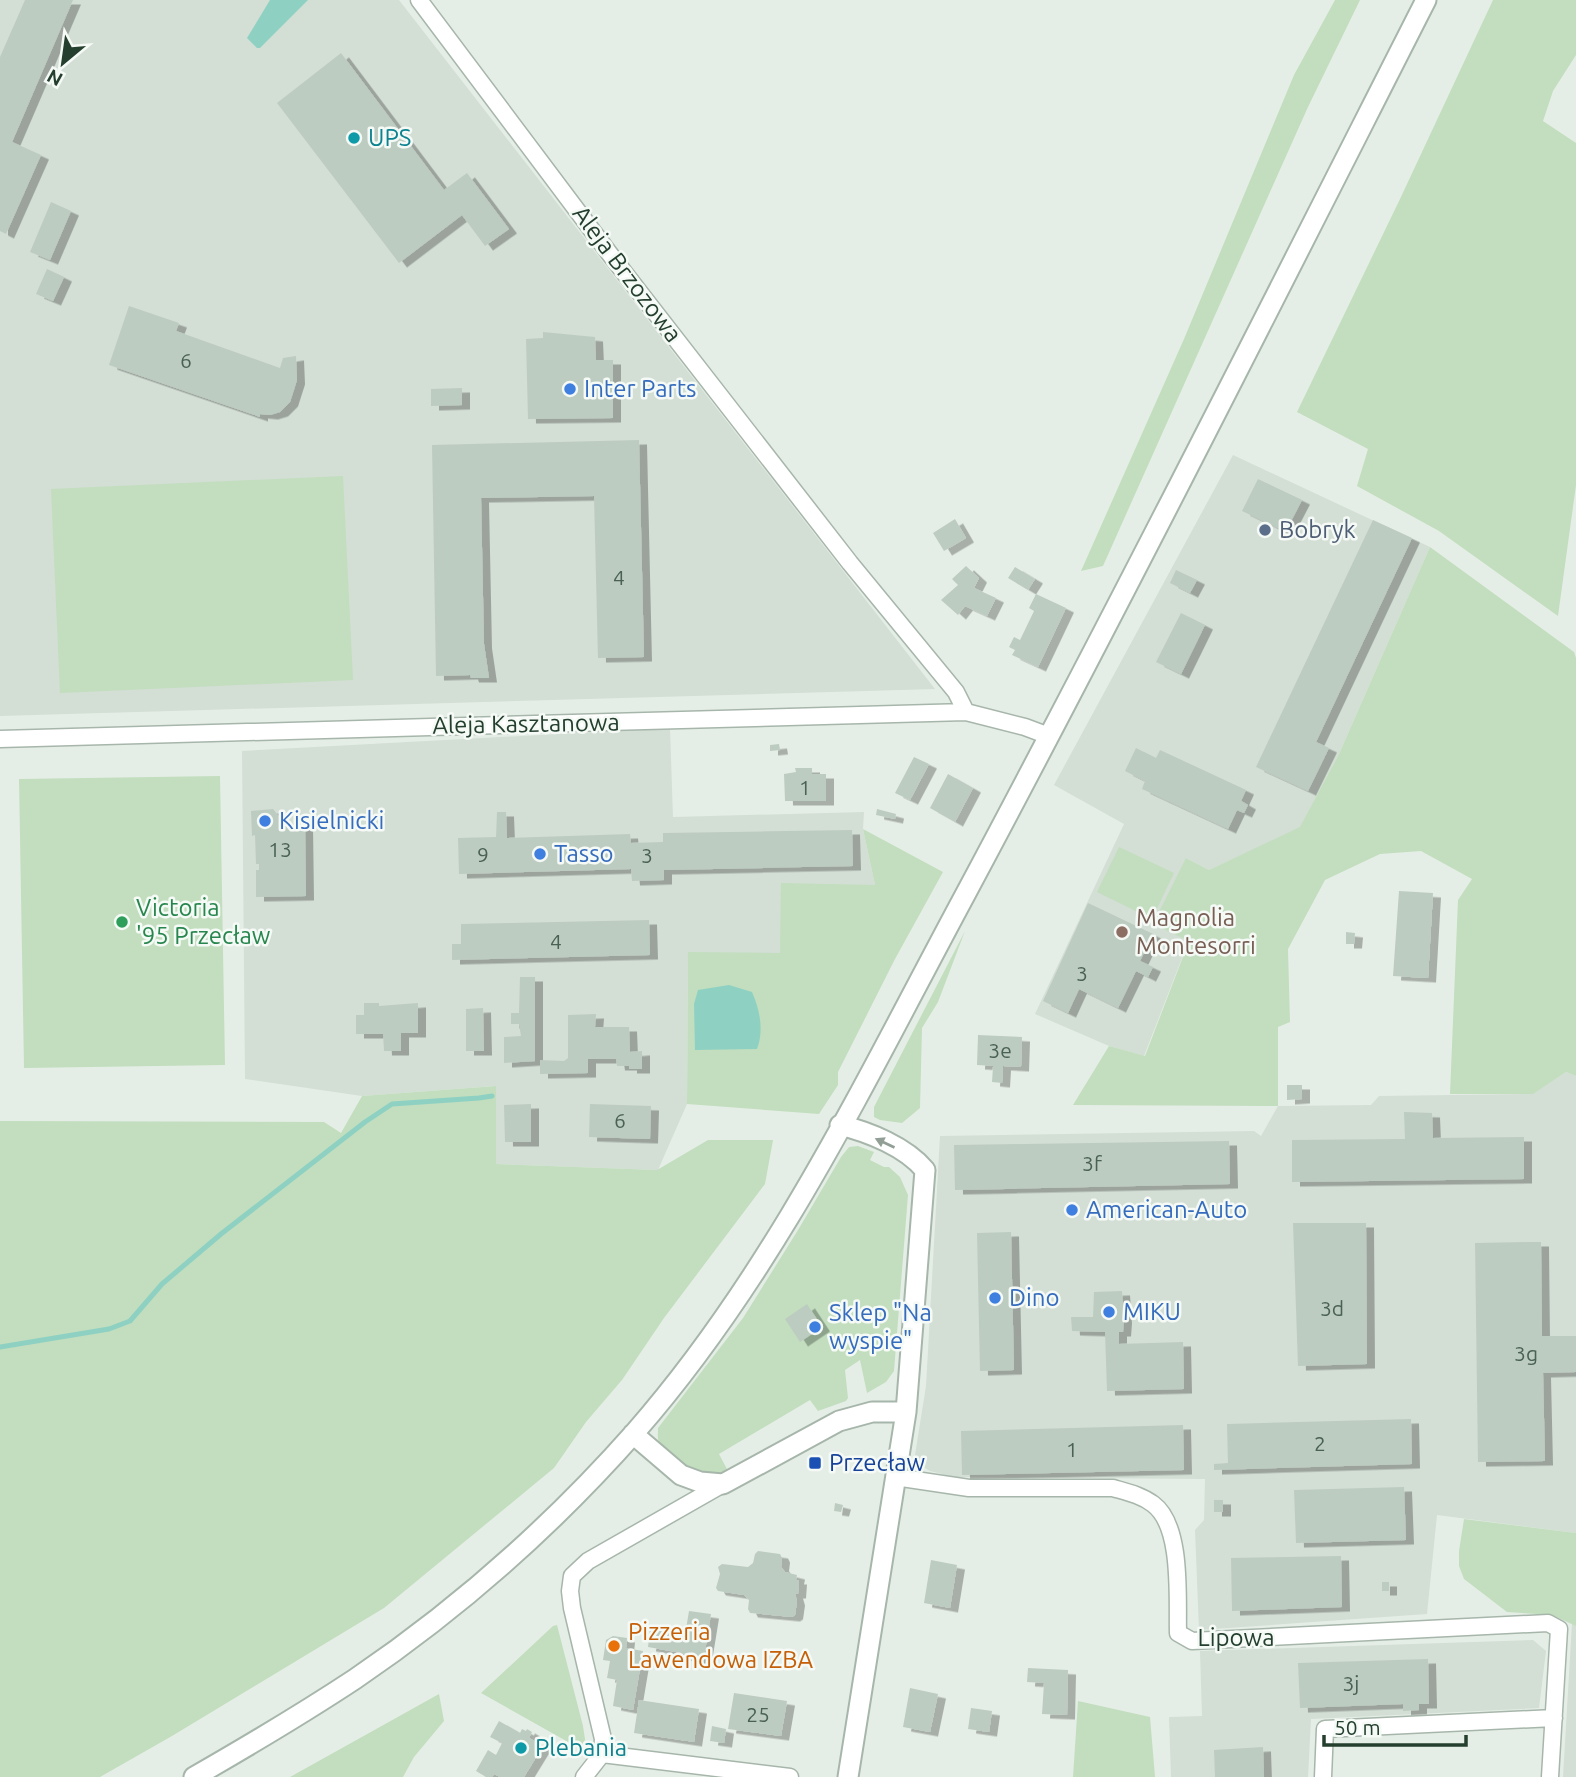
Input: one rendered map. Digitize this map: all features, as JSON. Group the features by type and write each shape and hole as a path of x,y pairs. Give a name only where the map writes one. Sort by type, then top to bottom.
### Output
{"street":[{"name":"Aleja Brzozowa","path":"419,0 850,563 956,692 966,712"},
{"path":"194,1777 282,1726 356,1678 445,1612 551,1520 633,1434 691,1364 746,1286 794,1209 841,1125 1049,736 1153,538 1426,0"},
{"name":"Aleja Kasztanowa","path":"0,739 966,712 1049,736"},
{"path":"841,1125 854,1128 894,1147 917,1160 925,1170 906,1412 848,1777"},
{"path":"584,1777 601,1755 603,1739 572,1608 572,1576 588,1562 838,1421 872,1412 906,1412"},
{"path":"633,1434 671,1468 692,1480 723,1484"},
{"name":"Lipowa","path":"895,1477 969,1488 1113,1488 1136,1494 1156,1505 1168,1524 1176,1554 1178,1633 1192,1642 1548,1623 1559,1629 1550,1777"},
{"path":"1323,1777 1325,1729 1554,1718"},
{"path":"601,1755 789,1777"}],"shaded area":[{"path":"0,0 399,0 935,689 0,716"},
{"path":"1233,455 1430,547 1339,754 1300,828 1209,870 1186,858 1189,940 1144,1056 1109,1046 1035,1014 1124,824 1054,785"},
{"path":"670,728 673,817 864,812 863,829 875,885 780,953 688,953 687,1104 658,1170 496,1164 495,1086 362,1096 245,1079 242,751"},
{"path":"1566,1072 1576,1076 1576,1533 1437,1515 1427,1614 1199,1630 1195,1530 1204,1520 1205,1479 954,1477 930,1471 914,1461 926,1386 940,1136 1254,1131 1261,1136 1278,1106 1371,1105 1379,1096 1532,1094"},
{"path":"1572,1623 1576,1626 1576,1777 1563,1777"},
{"path":"1533,1640 1546,1651 1539,1708 1311,1719 1308,1777 1171,1777 1169,1717 1202,1716 1200,1651"}],"green space":[{"path":"1335,0 1360,0 1308,107 1103,566 1081,571 1184,339 1294,75"},
{"path":"1493,0 1576,0 1576,55 1553,91 1543,121 1576,143 1576,485 1558,616 1439,531 1357,486 1368,449 1297,412"},
{"path":"343,476 353,680 60,693 51,489"},
{"path":"1430,547 1574,652 1576,658 1576,1076 1566,1072 1533,1094 1450,1094 1458,900 1472,879 1421,851 1380,854 1325,880 1288,949 1290,1022 1278,1027 1278,1106 1073,1105 1109,1046 1145,1056 1189,941 1153,924 1186,858 1209,870 1300,827 1339,754"},
{"name":"Victoria '95 Przecław","path":"220,776 225,1065 24,1068 19,779"},
{"path":"863,829 943,872 838,1072 838,1085 819,1114 687,1104 688,952 780,953 781,883 875,885"},
{"path":"1119,847 1174,873 1152,919 1097,892"},
{"path":"965,931 938,1002 922,1028 920,1108 902,1123 880,1120 874,1117 874,1107"},
{"path":"496,1086 496,1164 657,1170 708,1140 773,1140 765,1184 664,1318 622,1380 586,1422 554,1468 384,1608 100,1777 0,1777 0,1121 324,1122 341,1133 362,1096"},
{"path":"858,1146 874,1152 870,1160 889,1167 900,1177 908,1195 894,1371 886,1382 867,1393 860,1360 845,1370 846,1401 818,1411 810,1400 719,1454 728,1471 710,1474 691,1469 673,1459 660,1445 658,1428 743,1318 841,1157 849,1147"},
{"path":"1464,1519 1576,1533 1576,1626 1552,1615 1507,1612 1464,1579 1459,1566 1459,1551"},
{"path":"557,1625 583,1726 583,1748 481,1693"},
{"path":"439,1694 444,1721 414,1757 403,1777 290,1777"},
{"path":"1078,1701 1150,1717 1155,1777 1073,1777"}],"water":[{"path":"270,0 308,0 257,48 247,38"},
{"path":"729,985 752,992 760,1020 757,1049 695,1050 694,1004 698,990"}],"building":[{"path":"25,0 73,0 12,142 41,155 6,234 0,231 0,57"},
{"name":"UPS","path":"341,53 444,190 467,173 509,229 485,246 462,215 399,263 277,103"},
{"path":"51,202 71,211 50,260 30,252"},
{"path":"47,269 64,277 53,301 36,294"},
{"path":"129,306 179,323 176,331 280,368 283,358 296,356 297,380 290,402 280,412 260,414 260,417 109,365"},
{"name":"Inter Parts","path":"543,332 595,337 596,360 613,360 613,418 528,419 526,339 543,338"},
{"path":"462,388 462,405 431,406 431,389"},
{"path":"639,440 644,657 598,658 594,496 481,498 484,644 489,678 471,678 470,675 436,676 432,445"},
{"path":"1258,479 1302,500 1288,527 1280,529 1242,511"},
{"path":"955,519 966,538 944,551 933,533"},
{"path":"1373,520 1412,538 1316,742 1329,748 1308,791 1256,767"},
{"path":"966,566 979,578 974,588 996,598 987,616 965,606 958,615 941,600 958,585 952,579"},
{"path":"1015,567 1035,579 1028,590 1008,578"},
{"path":"1176,570 1197,580 1190,593 1170,583"},
{"path":"1036,594 1066,608 1038,667 1012,655 1015,650 1009,647 1014,637 1020,640 1034,611 1029,608"},
{"path":"1181,613 1205,625 1181,674 1156,662"},
{"path":"779,744 780,750 770,751 770,745"},
{"path":"1136,748 1156,758 1160,750 1246,790 1241,801 1248,805 1244,813 1237,810 1228,829 1142,789 1145,781 1125,771"},
{"path":"914,757 929,764 910,800 895,793"},
{"path":"795,768 812,768 812,774 826,774 826,801 785,801 784,774 796,772"},
{"path":"948,774 973,788 955,822 930,808"},
{"path":"273,809 285,824 305,823 306,896 256,897 256,870 259,870 259,864 256,864 251,811"},
{"path":"877,809 896,814 895,819 876,815"},
{"path":"497,812 506,812 507,838 630,834 631,843 663,842 663,833 852,830 853,866 664,870 664,880 632,881 631,869 459,874 458,838 496,837"},
{"path":"1399,891 1433,893 1428,978 1393,976"},
{"path":"1088,903 1153,934 1140,961 1153,967 1148,977 1136,971 1118,1008 1079,989 1068,1013 1043,1001"},
{"path":"649,920 650,955 452,960 452,944 461,944 461,924"},
{"path":"1346,932 1355,933 1354,944 1346,944"},
{"path":"520,977 535,977 535,1061 504,1063 504,1037 521,1036 519,1024 511,1024 511,1013 519,1013"},
{"path":"364,1003 379,1003 379,1006 418,1003 418,1033 401,1033 401,1051 384,1051 383,1034 356,1034 356,1015 364,1015"},
{"path":"483,1008 484,1051 466,1051 466,1009"},
{"path":"596,1014 595,1027 629,1027 630,1052 642,1051 642,1069 617,1066 616,1059 588,1059 588,1073 540,1074 540,1060 564,1061 568,1058 568,1015"},
{"path":"978,1035 1022,1037 1021,1067 1003,1066 1002,1083 992,1082 993,1066 977,1065"},
{"path":"1287,1085 1302,1085 1302,1099 1287,1100"},
{"path":"531,1104 531,1142 505,1142 504,1105"},
{"path":"590,1104 651,1106 650,1139 589,1137"},
{"path":"1404,1112 1432,1113 1433,1138 1524,1137 1524,1179 1292,1182 1292,1140 1405,1139"},
{"path":"1229,1141 1230,1184 955,1190 954,1145"},
{"path":"1293,1223 1366,1223 1367,1364 1298,1366"},
{"name":"Dino","path":"1011,1232 1014,1370 980,1371 977,1233"},
{"path":"1541,1242 1542,1336 1576,1336 1576,1372 1543,1373 1545,1461 1478,1462 1475,1243"},
{"path":"1122,1291 1124,1319 1123,1332 1119,1332 1119,1344 1183,1342 1184,1389 1107,1391 1105,1332 1072,1331 1071,1317 1093,1317 1094,1292"},
{"path":"807,1304 822,1327 800,1342 785,1319"},
{"path":"1411,1419 1412,1464 1214,1470 1214,1464 1228,1463 1227,1424"},
{"path":"1183,1425 1184,1470 962,1475 961,1431"},
{"path":"1404,1487 1406,1540 1296,1543 1294,1490"},
{"path":"1214,1500 1223,1500 1223,1512 1214,1512"},
{"path":"835,1503 843,1505 841,1512 834,1511"},
{"path":"758,1551 780,1554 781,1567 785,1572 797,1575 798,1594 795,1594 797,1601 795,1615 792,1617 750,1613 749,1600 744,1595 718,1591 716,1588 720,1574 718,1567 722,1564 748,1567 753,1563"},
{"path":"1341,1556 1342,1607 1232,1611 1231,1558"},
{"path":"931,1560 957,1565 950,1608 924,1603"},
{"path":"1382,1582 1389,1582 1389,1591 1382,1591"},
{"path":"689,1611 711,1614 704,1657 698,1656 697,1662 686,1660 687,1654 648,1647 650,1629 685,1635"},
{"path":"613,1636 627,1638 626,1648 643,1651 633,1710 613,1706 617,1680 607,1678 610,1661 603,1660 606,1640"},
{"path":"1428,1659 1429,1704 1419,1704 1419,1710 1403,1711 1403,1704 1300,1708 1298,1663"},
{"path":"1028,1668 1068,1670 1067,1715 1042,1714 1044,1683 1027,1682"},
{"path":"910,1688 938,1694 930,1732 903,1727"},
{"path":"734,1693 787,1701 781,1736 728,1729"},
{"path":"639,1700 699,1709 694,1742 634,1733"},
{"path":"971,1708 992,1711 989,1732 968,1729"},
{"name":"Plebania","path":"499,1721 520,1733 522,1729 527,1729 532,1732 529,1738 543,1746 524,1777 500,1777 494,1774 492,1777 486,1777 476,1771 488,1750 496,1755 502,1743 490,1737"},
{"path":"712,1726 726,1729 724,1743 710,1741"},
{"path":"1263,1747 1264,1777 1215,1777 1214,1750"}],"waterway":[{"path":"0,1347 109,1329 130,1321 162,1284 221,1234 392,1104 492,1096"}],"place":[{"name":"UPS","path":"354,138"},
{"name":"Inter Parts","path":"570,389"},
{"name":"Bobryk","path":"1265,530"},
{"name":"Kisielnicki","path":"265,821"},
{"name":"Tasso","path":"540,854"},
{"name":"Victoria '95 Przecław","path":"122,922"},
{"name":"Magnolia Montesorri","path":"1122,932"},
{"name":"American-Auto","path":"1072,1210"},
{"name":"Dino","path":"995,1298"},
{"name":"MIKU","path":"1109,1312"},
{"name":"Sklep \"Na wyspie\"","path":"815,1327"},
{"name":"Przecław","path":"815,1463"},
{"name":"Pizzeria Lawendowa IZBA","path":"614,1646"},
{"name":"Plebania","path":"521,1748"}]}
